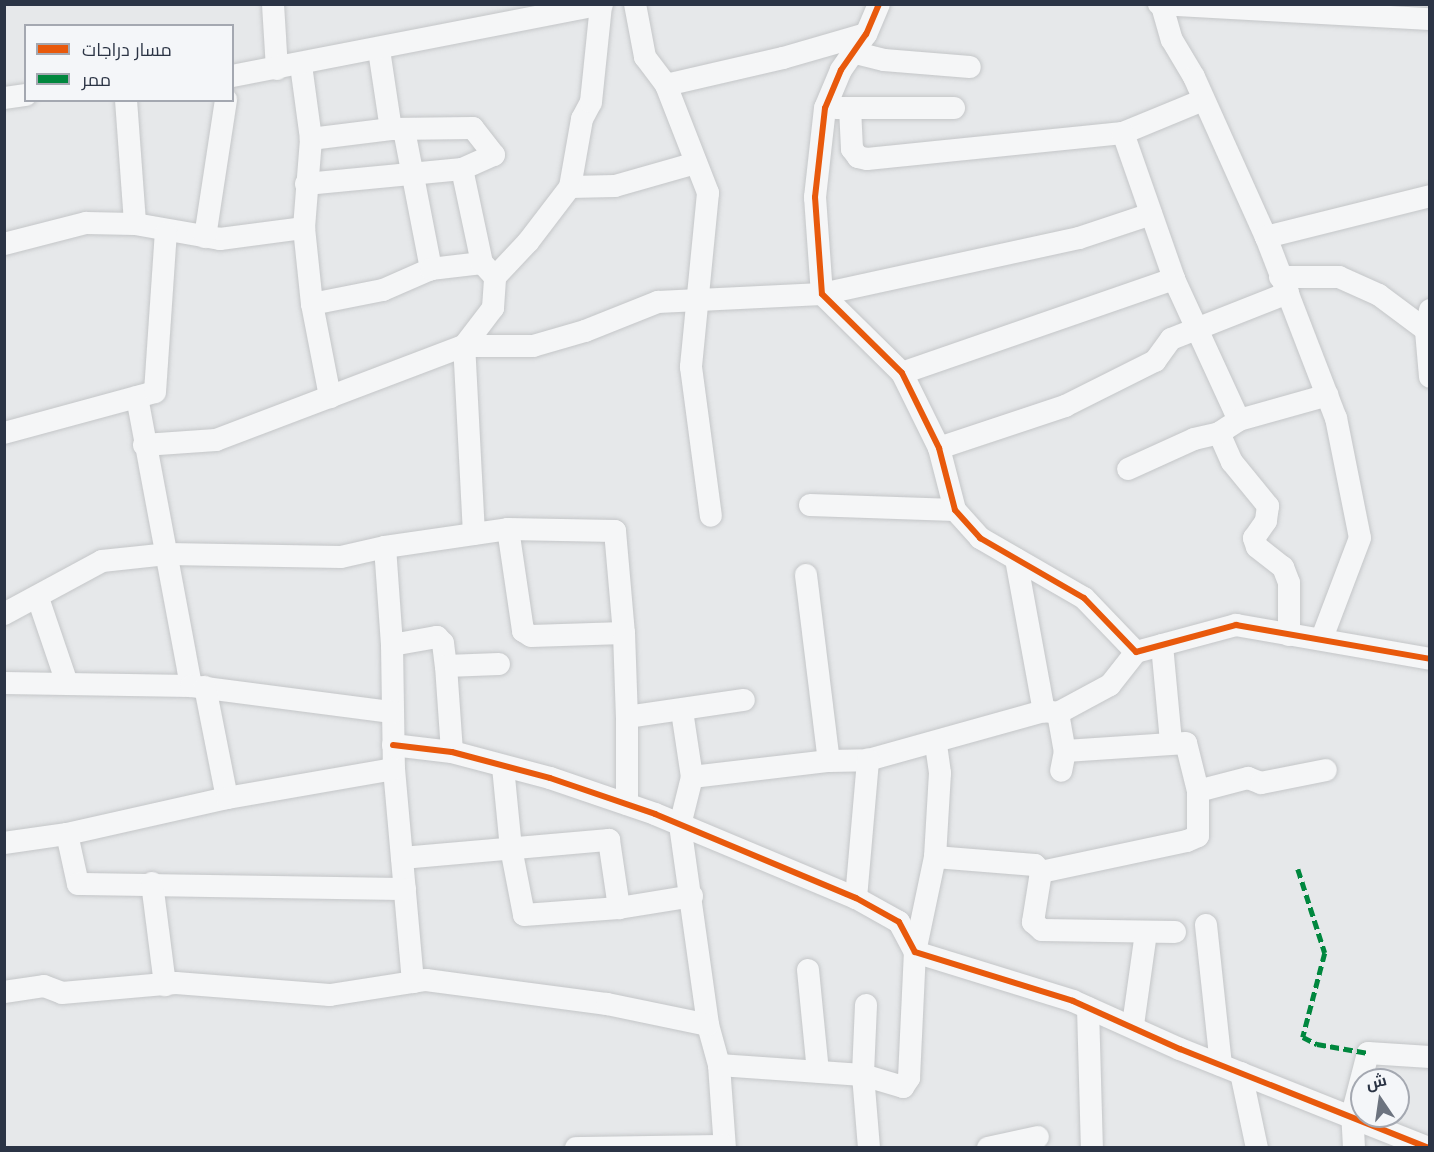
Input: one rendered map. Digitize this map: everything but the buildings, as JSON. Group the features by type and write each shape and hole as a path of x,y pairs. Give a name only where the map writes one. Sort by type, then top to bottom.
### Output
{"street":[{"path":"273,4 277,69"},
{"path":"635,4 645,57 666,85 708,193 692,367 711,516"},
{"path":"879,4 866,34 852,52 825,108 815,197 822,294 902,374 939,448 955,510 980,538 1084,598 1136,652"},
{"path":"234,76 379,50 508,14 602,5 591,102 582,119 570,187 528,242 488,270 431,269 383,290 312,304"},
{"path":"1322,638 1360,538 1328,395 1266,237 1203,100 1172,40 1161,5 1430,19"},
{"path":"666,85 783,58 866,34"},
{"path":"379,50 411,176 431,269"},
{"path":"852,52 884,60 970,67"},
{"path":"301,65 311,139 304,228 312,304 330,397"},
{"path":"4,98 24,95"},
{"path":"850,108 852,148 858,157 867,159 1123,133 1203,100"},
{"path":"126,102 135,224"},
{"path":"205,237 226,102"},
{"path":"825,108 954,108"},
{"path":"306,184 411,176 462,169 494,155 473,128 398,130 311,139"},
{"path":"1123,133 1174,279 1200,328 1239,420"},
{"path":"570,187 615,186 696,163"},
{"path":"462,169 488,270 493,308 464,346 474,534"},
{"path":"1266,237 1430,196"},
{"path":"144,445 216,440 464,346 533,346 585,332 658,302 697,298 822,294 1079,238 1150,214"},
{"path":"4,244 86,222 135,224 166,232 220,239 304,228"},
{"path":"4,433 155,392 166,232"},
{"path":"939,448 1065,406 1155,362 1171,339 1200,328 1284,285 1338,277 1379,295 1428,324 1430,377"},
{"path":"902,374 1174,279"},
{"path":"1128,469 1194,438 1220,433 1239,420 1328,395"},
{"path":"137,397 144,445 167,554 227,798"},
{"path":"1220,433 1232,462 1268,506 1266,521 1254,538 1257,547 1282,567 1289,584 1289,635"},
{"path":"810,505 955,510"},
{"path":"508,529 523,631 531,636 624,633"},
{"path":"4,614 38,598 102,561 167,554 341,558 385,547 508,529 615,531 624,633 627,804"},
{"path":"385,547 393,645 394,769 413,982"},
{"path":"1016,559 1063,761 1171,742 1186,743 1198,791 1198,836 1041,872"},
{"path":"806,575 829,760"},
{"path":"38,598 67,683"},
{"path":"692,777 829,760 868,760 1051,712 1110,685 1136,652 1236,625 1289,635 1322,638 1430,659"},
{"path":"393,645 437,637 443,643 452,752"},
{"path":"1162,645 1171,742"},
{"path":"446,666 499,664"},
{"path":"4,683 198,687 392,712"},
{"path":"627,717 682,711 744,700"},
{"path":"576,1148 725,1147 719,1065 708,1024 692,896 680,825 692,777 682,711"},
{"path":"719,1065 863,1075 903,1087 909,1078 915,952 935,857 940,773 936,743"},
{"path":"393,745 452,752 627,804 856,897 899,922 915,952 1088,1008 1231,1069 1350,1114"},
{"path":"856,897 868,760"},
{"path":"503,767 511,848 524,915 619,908 692,896"},
{"path":"4,843 67,834 227,798 394,769"},
{"path":"1198,791 1248,778 1261,783 1326,770"},
{"path":"67,834 78,884 152,883 405,889"},
{"path":"402,858 609,840 619,908"},
{"path":"935,857 1035,865 1041,872 1033,922 1042,930 1175,932"},
{"path":"152,883 165,985"},
{"path":"1206,925 1231,1069 1257,1148"},
{"path":"1132,1025 1146,932"},
{"path":"808,970 818,1072"},
{"path":"4,992 44,986 62,993 165,985 330,994 413,982 506,988 708,1024"},
{"path":"866,1005 863,1075 869,1148"},
{"path":"1088,1008 1092,1148"},
{"path":"1364,1068 1368,1053 1430,1057"},
{"path":"1238,1148 1249,1121"},
{"path":"1353,1128 1354,1148"},
{"path":"1382,1128 1429,1148"},
{"path":"988,1148 1038,1137"}],"marked path":[{"path":"1298,869 1325,953 1303,1037 1317,1044 1368,1053"}],"cycle path":[{"path":"879,4 866,34 841,70 825,108 815,197 822,294 902,373 939,448 955,510 980,538 1084,598 1136,652 1236,625 1430,659"},
{"path":"393,745 452,752 550,778 655,814 856,898 899,922 915,952 1073,1001 1180,1049 1429,1148"}]}
